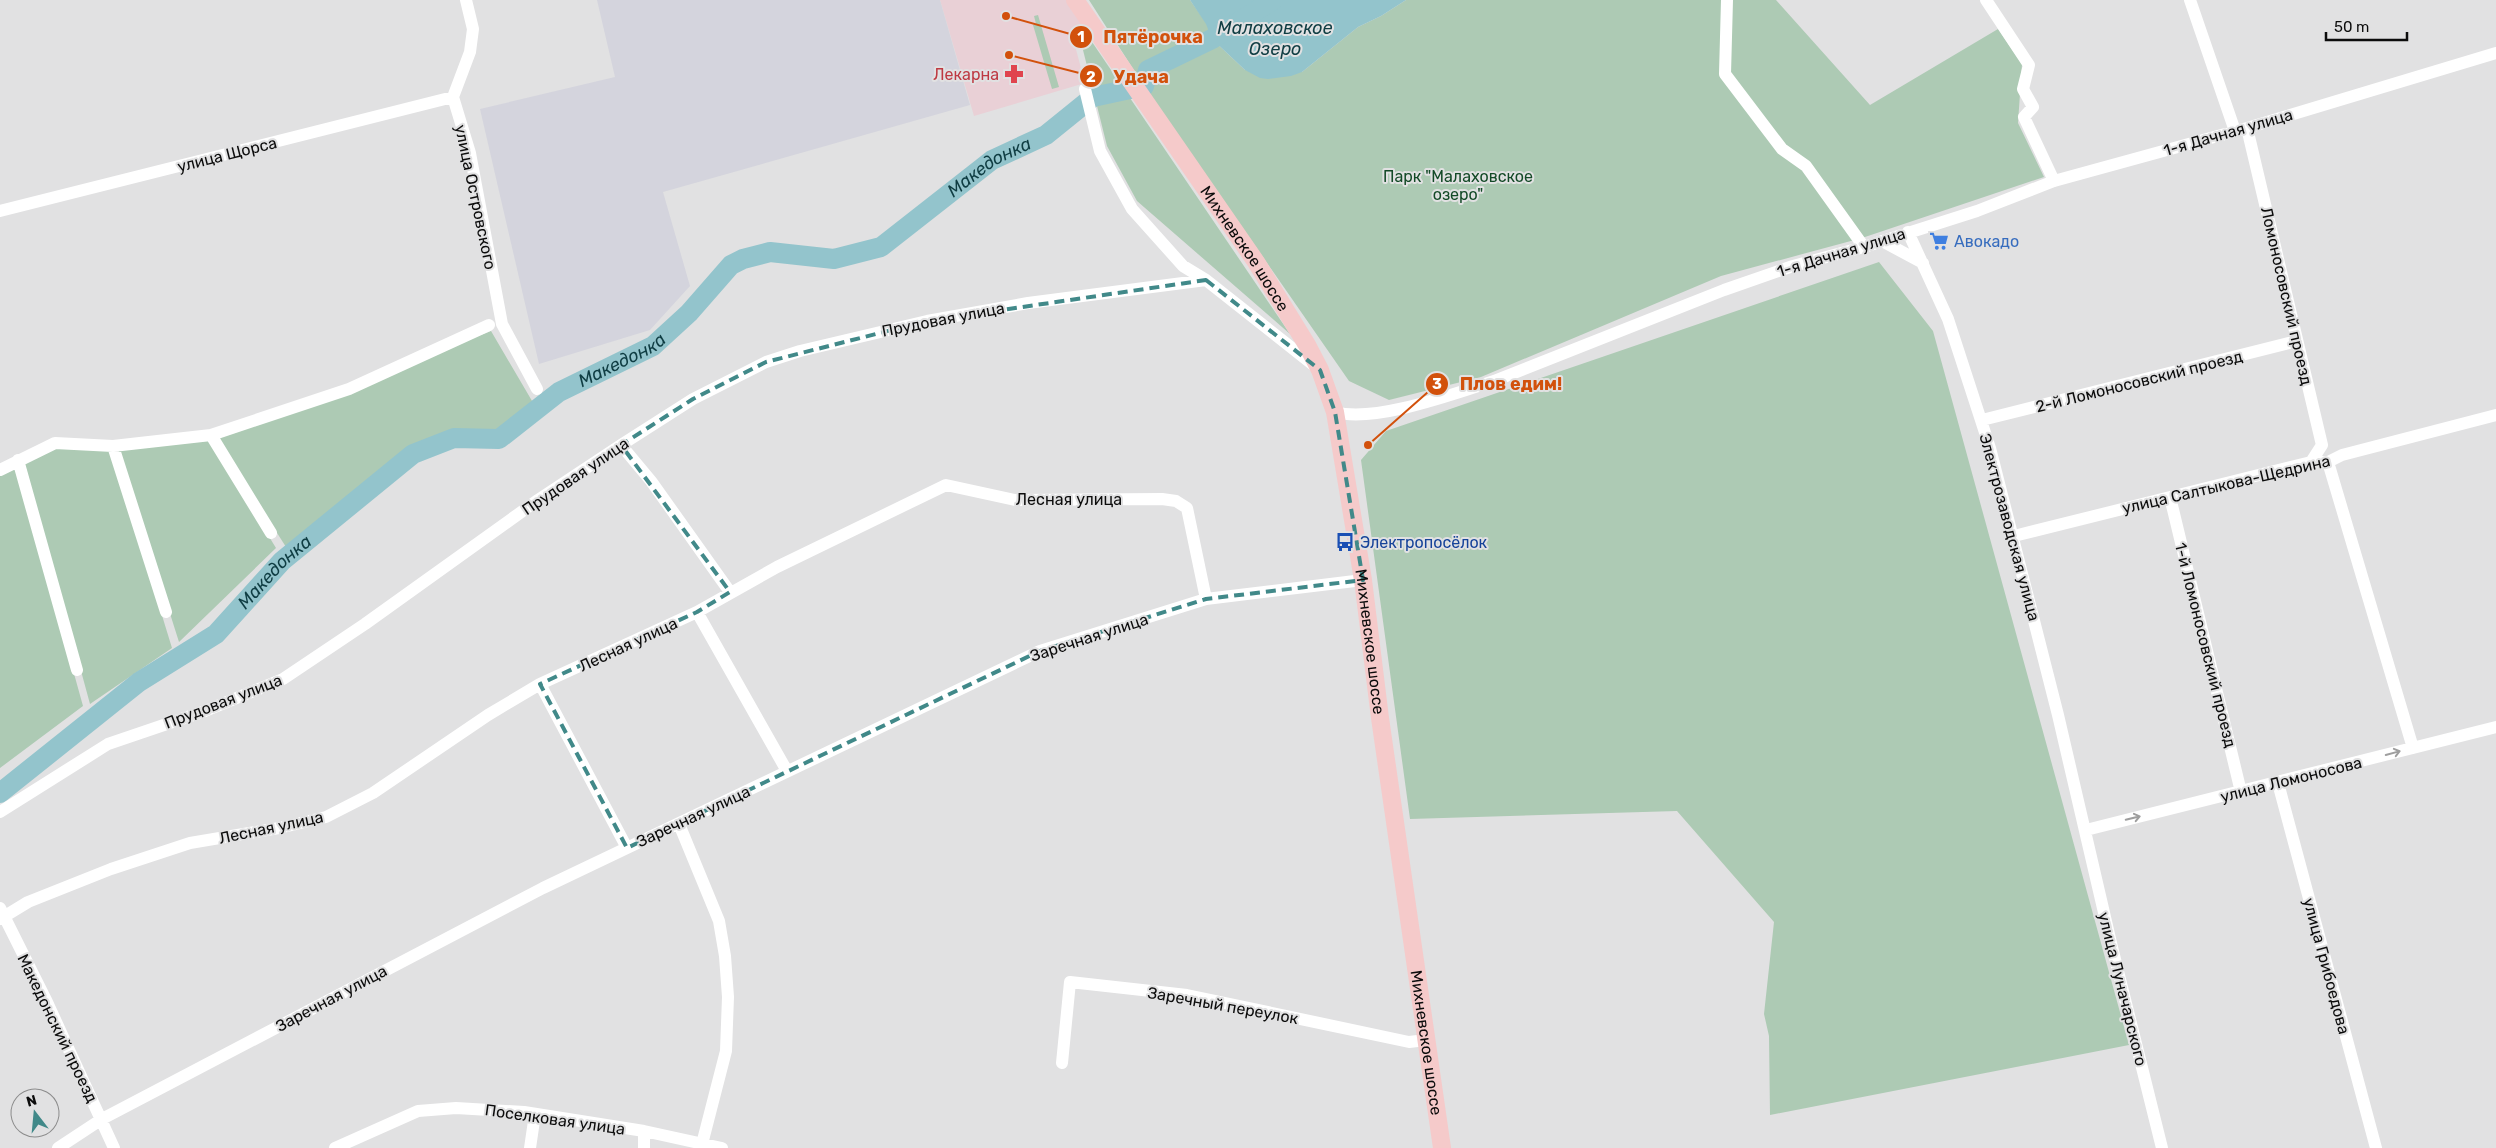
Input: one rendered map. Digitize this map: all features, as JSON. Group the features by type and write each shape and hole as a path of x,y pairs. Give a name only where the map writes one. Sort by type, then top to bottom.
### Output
{"main road":[{"name":"Михневское шоссе","path":"1075,0 1256,262 1308,345 1320,370 1335,412 1363,580 1380,718 1442,1148"}],"street":[{"path":"453,98 470,52 473,30 466,0"},
{"path":"1727,0 1725,74 1782,149 1806,166 1864,247"},
{"path":"1986,0 2029,65 2023,89 2033,107 2024,117 2054,180"},
{"name":"Ломоносовский проезд","path":"2190,0 2241,129 2322,444"},
{"name":"1-я Дачная улица","path":"1335,412 1347,415 1392,410 1469,389 1724,290 1794,266 1864,247 1977,211 2054,180 2241,129 2496,53"},
{"path":"1085,89 1100,150 1132,209 1183,266 1206,280 1320,370"},
{"name":"улица Щорса","path":"0,211 453,98"},
{"name":"улица Островского","path":"453,98 470,153 502,324 537,389"},
{"name":"Электрозаводская улица","path":"1908,232 1948,318 1982,420 2014,536 2086,830"},
{"path":"1882,241 1922,263"},
{"name":"Прудовая улица","path":"0,812 108,744 205,711 283,679 365,624 538,500 693,399 752,368 793,353 927,321 1019,304 1206,280"},
{"path":"0,470 55,443 113,446 211,435 349,389 489,325"},
{"name":"2-й Ломоносовский проезд","path":"1982,420 2297,341"},
{"name":"улица Салтыкова-Щедрина","path":"2014,536 2311,462 2328,462 2342,455 2496,415"},
{"path":"211,435 271,533"},
{"path":"2311,462 2322,444 2342,455"},
{"path":"621,445 651,481 730,592"},
{"path":"113,446 166,612"},
{"path":"18,460 77,670"},
{"path":"2328,462 2413,748"},
{"name":"Лесная улица","path":"2,915 28,902 92,876 190,843 279,828 326,817 373,793 488,715 540,684 697,612 730,592 946,485 1015,500 1162,499 1176,501 1188,508 1206,599"},
{"name":"1-й Ломоносовский проезд","path":"2170,497 2241,792"},
{"name":"Заречная улица","path":"58,1148 102,1119 354,985 543,888 1040,651 1206,599 1363,580"},
{"path":"697,612 787,771"},
{"path":"540,684 627,848"},
{"name":"улица Ломоносова","path":"2086,830 2496,727"},
{"name":"улица Грибоедова","path":"2278,783 2376,1148"},
{"path":"679,824 718,921 726,956 728,997 726,1051 702,1144"},
{"name":"улица Луначарского","path":"2086,830 2112,947 2162,1148"},
{"name":"Македонский проезд","path":"2,915 102,1119 114,1148"},
{"name":"Заречный переулок","path":"1062,1063 1070,982 1187,995 1409,1042 1426,1040"},
{"name":"Поселковая улица","path":"335,1148 418,1111 456,1108 494,1109 535,1114 644,1131 722,1148"},
{"path":"530,1148 535,1114"},
{"path":"644,1131 644,1148"}],"highlighted area":[{"path":"1206,280 1320,370 1335,412 1363,580 1206,599 1040,651 627,848 540,684 697,612 730,592 621,445 693,399 766,362 927,321"}],"shaded area":[{"path":"597,0 940,0 970,105 663,192 690,286 650,330 539,364 480,109 615,77"},
{"path":"940,0 1071,0 1088,29 1074,42 1085,83 974,116"}],"green space":[{"name":"Парк \"Малаховское озеро\"","path":"1089,0 1190,0 1207,24 1212,39 1245,70 1302,72 1358,27 1381,16 1406,0 1776,0 1870,105 1998,29 2022,64 2018,123 2044,177 1862,238 1721,276 1481,377 1389,400 1349,381 1144,86"},
{"path":"1038,15 1059,87 1052,89 1033,25 1036,24 1034,16"},
{"path":"1090,39 1290,334 1137,201 1107,146 1082,46"},
{"path":"1879,262 1933,331 2129,1045 1770,1115 1769,1036 1764,1014 1774,922 1677,811 1410,819 1361,460 1386,431"},
{"path":"491,331 535,406 499,435 452,434 409,450 286,547 216,437"},
{"path":"209,439 276,548 179,642 118,449"},
{"path":"56,448 111,449 172,648 90,704 24,461"},
{"path":"16,465 83,706 0,768 0,475"}],"water":[{"name":"Малаховское Озеро","path":"1190,0 1406,0 1381,16 1358,27 1302,72 1291,76 1268,79 1260,78 1245,70 1212,39 1206,24"}],"waterway":[{"name":"Македонка","path":"0,793 139,682 216,634 282,561 413,454 454,438 499,439 559,392 653,346 689,313 731,265 743,259 770,252 834,259 881,247 992,160 1046,135 1093,97 1144,86 1148,70 1212,39 1273,0"}],"place":[{"name":"Пятёрочка","path":"1006,16"},
{"name":"Удача","path":"1009,55"},
{"name":"Лекарна","path":"1014,74"},
{"name":"Авокадо","path":"1939,241"},
{"name":"Плов едим!","path":"1368,445"},
{"name":"Электропосёлок","path":"1345,542"}]}
